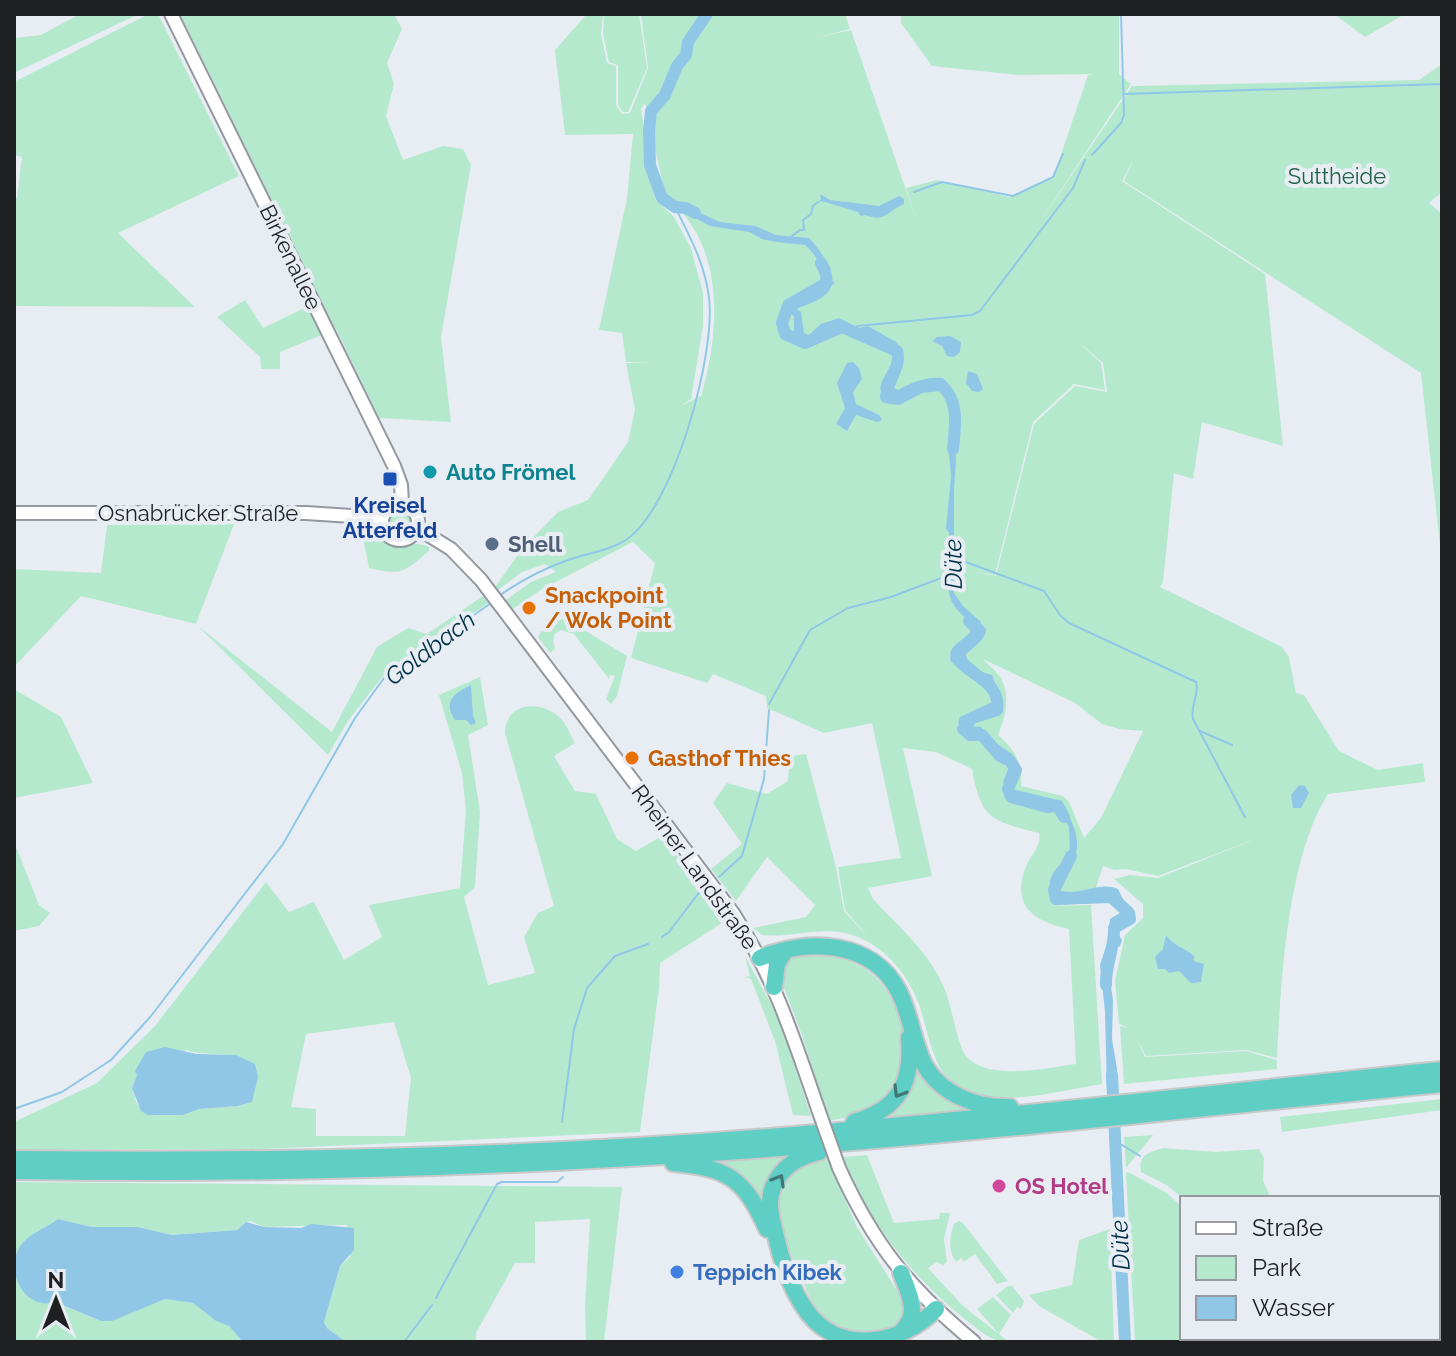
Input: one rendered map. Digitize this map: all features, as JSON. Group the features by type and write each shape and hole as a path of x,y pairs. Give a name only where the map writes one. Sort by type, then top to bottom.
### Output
{"highway":[{"path":"760,958 821,945 856,953 890,977 898,990 923,1061 931,1074 952,1093 985,1106 1036,1106 1051,1111"},
{"path":"774,987 777,964 785,951"},
{"path":"767,1137 787,1129 852,1122 874,1116 890,1105 908,1075 910,1050 907,1016"},
{"path":"14,1171 297,1172 596,1160 890,1138 1442,1070"},
{"path":"1123,1110 1442,1084"},
{"path":"14,1159 205,1161 377,1158 767,1137 1051,1111 1104,1112"},
{"path":"781,1255 770,1196 786,1167 801,1157 817,1152 884,1144 890,1138"},
{"path":"596,1160 610,1166 689,1165 727,1175 754,1200 792,1285 809,1314 824,1329 841,1337 860,1342 882,1341 905,1333 926,1320 936,1309"},
{"path":"882,1341 903,1331 912,1317 913,1308 901,1273"}],"main road":[{"name":"Birkenallee","path":"171,14 394,466 401,485 402,503"},
{"path":"402,503 416,512 419,530 410,537 394,539 383,528 382,518 387,508 402,503"},
{"name":"Osnabrücker Straße","path":"14,513 306,513 382,518"},
{"name":"Rheiner Landstraße","path":"419,530 459,556 492,595 718,893 760,958 774,987 839,1168 871,1232 901,1273 974,1342"}],"green space":[{"path":"80,14 139,14 14,73 14,38 41,35"},
{"path":"149,14 158,14 239,176 118,233 195,307 14,306 14,198 17,198 22,157 14,155 14,82"},
{"path":"180,14 394,14 402,29 387,63 394,84 386,116 403,160 443,146 463,149 471,165 441,337 451,422 379,418 336,329 280,352 280,369 261,369 260,357 217,317 245,300 263,328 321,300"},
{"name":"Suttheide","path":"587,14 603,14 601,34 607,63 616,66 616,105 622,114 630,113 648,68 641,14 845,14 850,29 814,38 851,30 917,222 906,188 937,180 1009,197 1053,178 1088,75 1095,74 1018,75 932,66 901,23 901,14 1119,14 1119,74 1131,84 1035,229 1132,86 1419,80 1442,64 1442,192 1429,203 1442,214 1442,564 1421,373 1124,181 1133,160 1122,181 1265,274 1283,446 1202,422 1193,479 1174,473 1160,587 1282,647 1289,657 1296,693 1304,695 1339,751 1378,770 1423,763 1425,782 1328,794 1314,821 1303,852 1289,922 1277,1058 1246,1050 1146,1056 1137,1039 1145,1057 1246,1051 1277,1060 1277,1069 1124,1084 1120,1026 1129,1028 1119,1024 1115,981 1125,935 1143,918 1143,904 1114,879 1130,875 1158,878 1263,836 1158,876 1103,866 1091,903 1051,906 1091,905 1102,1084 1011,1098 981,1096 965,1091 944,1074 932,1049 915,995 902,973 885,954 864,940 841,932 762,935 753,928 806,917 815,905 767,857 736,901 711,869 742,844 713,803 727,783 767,794 788,781 790,756 806,754 836,867 844,911 870,939 845,910 838,867 901,858 872,723 824,733 767,708 766,696 713,674 707,683 631,658 655,563 633,542 542,589 513,609 506,600 531,582 556,572 545,564 522,572 498,590 495,587 522,549 558,512 588,500 628,442 635,410 626,363 654,362 626,362 622,333 599,330 627,198 633,134 565,135 555,50","holes":["645,103 666,198 686,217 699,239 713,290 712,344 701,396 679,407 691,399 703,326 703,293 691,248 674,217 656,200 641,109","1076,340 1103,363 1107,392 1075,386 1034,424 996,576 970,571 995,575 1033,422 1074,384 1105,390 1101,363","983,659 1075,703 1102,724 1143,731 1101,818 1084,838 1069,802 1063,796 1021,786 1017,758 998,735 1006,707 1006,693 999,675","903,748 936,752 972,769 980,799 991,816 1039,833 1038,845 1028,862 1021,889 1027,908 1034,915 1069,929 1076,1064 1013,1071 982,1067 970,1060 962,1049 947,997 932,965 873,899 868,888 932,876"]},
{"path":"604,14 639,14 647,68 628,112 623,112 618,105 618,65 609,62 603,34"},
{"path":"1334,14 1405,14 1365,37"},
{"path":"400,508 410,512 414,522 410,532 400,536 390,532 386,522 390,512"},
{"path":"234,524 196,624 81,596 14,667 14,569 101,573 107,525"},
{"path":"365,526 374,528 388,543 420,544 429,547 429,551 414,564 396,572 369,568 362,532"},
{"path":"483,596 488,603 382,677 348,721 328,755 198,626 332,732 377,647 408,628 427,634"},
{"path":"564,618 627,656 617,696 611,704 606,699 615,676 610,675 609,679 574,634 561,630 555,634 555,649 550,653 538,637 543,629"},
{"path":"480,677 488,725 468,735 480,812 475,887 464,897 488,985 535,973 524,937 538,913 554,906 505,733 507,722 518,709 536,706 554,713 564,722 575,743 554,756 575,791 596,794 617,839 636,851 662,836 725,921 660,963 640,1132 264,1149 14,1150 14,1122 97,1083 155,1026 266,882 289,912 314,902 344,960 382,937 369,905 460,888 466,811 462,773 439,695","holes":["394,1022 411,1078 405,1136 316,1136 316,1109 291,1107 306,1034","186,1050 233,1056 252,1102 199,1109 183,1115 152,1113 137,1104 132,1088 137,1075"]},
{"path":"14,689 61,717 93,783 14,798"},
{"path":"17,849 39,905 50,913 39,926 14,931 14,850"},
{"path":"819,954 849,961 875,977 885,988 900,1018 906,1052 905,1069 892,1096 871,1109 829,1121 781,980 782,966 787,960 794,956"},
{"path":"745,956 779,1019 811,1116 793,1115 775,1041 751,979 745,977 750,976"},
{"path":"915,1057 984,1110 879,1120"},
{"path":"1442,1099 1442,1110 1282,1132 1280,1117"},
{"path":"1153,1135 1126,1168 1124,1137"},
{"path":"1163,1148 1216,1152 1259,1149 1264,1158 1263,1181 1270,1196 1180,1196 1141,1172 1141,1162 1149,1153"},
{"path":"793,1155 764,1205 738,1174 721,1166 700,1162"},
{"path":"867,1155 894,1223 939,1219 940,1213 950,1213 944,1239 947,1262 943,1265 937,1262 928,1268 963,1306 1009,1342 981,1332 946,1304 910,1267 878,1226 843,1157"},
{"path":"827,1158 857,1227 904,1305 901,1325 881,1333 847,1331 824,1319 809,1296 786,1241 779,1204 782,1188 790,1174 804,1164"},
{"path":"1126,1173 1167,1193 1180,1205 1180,1340 1306,1342 1135,1342"},
{"path":"14,1182 622,1187 604,1342 586,1342 590,1219 535,1222 535,1263 515,1263 476,1333 476,1342 346,1342 327,1328 324,1322 340,1266 350,1257 347,1225 264,1227 251,1221 237,1230 172,1235 138,1227 92,1227 58,1219 50,1227 54,1302 101,1321 165,1299 193,1303 216,1321 229,1326 243,1342 14,1341"},
{"path":"959,1221 1008,1281 997,1284 975,1254 964,1262 961,1258 956,1262 950,1243 954,1224"},
{"path":"1110,1229 1114,1342 1102,1342 1039,1306 1029,1295 1072,1285 1079,1240"},
{"path":"1012,1286 1024,1301 1021,1309 1017,1307 1013,1313 996,1295"},
{"path":"993,1297 1011,1315 999,1334 977,1309"}],"water":[{"path":"820,194 830,200 879,206 899,196 904,199 904,204 882,217 861,216 858,212 822,201 818,203"},
{"path":"676,202 720,222 755,226 776,235 809,238 831,269 828,277 835,283 792,303 801,312 804,333 809,335 821,324 839,318 859,328 868,326 896,342 900,348 901,357 889,386 898,390 919,381 937,378 943,378 949,385 957,408 954,432 954,593 981,622 977,637 964,648 967,659 982,672 992,675 1000,697 998,708 971,717 967,723 981,727 992,740 1012,754 1014,767 1009,786 1012,789 1062,801 1075,832 1077,847 1055,889 1071,892 1103,887 1118,889 1133,909 1128,919 1118,922 1116,931 1122,940 1120,946 1111,951 1108,968 1113,1000 1116,1091 1107,1092 1105,1012 1100,965 1109,937 1110,919 1124,908 1098,897 1053,897 1051,879 1060,864 1070,856 1069,827 1055,804 1007,793 1003,782 1009,767 1006,759 980,733 963,730 958,723 960,717 992,702 992,694 980,675 950,654 973,628 952,602 946,576 949,563 949,532 946,529 951,476 948,444 951,416 943,386 937,383 912,387 890,404 880,389 894,359 891,348 870,335 837,327 804,342 794,338 794,317 783,301 822,279 820,265 812,252 805,245 776,242 749,232 710,226 685,212"},
{"path":"950,336 961,342 960,352 954,357 947,356 942,346 932,341 937,337"},
{"path":"853,362 859,368 862,379 853,392 856,404 879,415 882,420 877,422 856,415 847,431 836,424 845,408 837,383 847,363"},
{"path":"968,371 977,374 983,389 979,392 972,391 966,383"},
{"path":"471,685 476,723 471,725 466,720 455,720 450,703 455,695"},
{"path":"1299,785 1305,786 1309,793 1301,808 1293,808 1291,795"},
{"path":"1166,935 1194,956 1194,961 1204,964 1201,982 1191,983 1179,971 1169,973 1158,969 1155,957 1163,949"},
{"path":"165,1047 197,1054 236,1055 255,1064 258,1077 252,1102 199,1109 183,1115 148,1115 141,1111 132,1088 137,1075 135,1071 146,1052"},
{"path":"58,1219 92,1227 138,1227 172,1235 237,1230 246,1222 264,1227 301,1228 311,1224 354,1228 354,1250 340,1266 324,1322 327,1328 346,1342 243,1342 229,1326 216,1321 193,1303 165,1299 112,1321 101,1321 55,1302 35,1301 20,1287 14,1268 15,1258 27,1239"}],"waterway":[{"name":"Düte","path":"695,213 675,207 662,198 650,165 649,132 651,111 665,95 677,66 686,55 688,42 707,14"},
{"path":"1092,155 1121,123 1124,115 1121,14"},
{"path":"1123,94 1442,84"},
{"path":"914,192 942,182 1013,196 1053,177 1063,154"},
{"path":"857,326 972,315 980,311 1073,188 1085,160"},
{"path":"792,236 804,230 803,220 818,202"},
{"name":"Goldbach","path":"499,596 550,567 626,540 644,523 675,464 698,391 709,323 709,298 704,274 675,207"},
{"name":"Düte","path":"821,263 825,273 824,287 820,292 788,306 782,323 785,334 805,343 842,327 897,351 898,362 886,397 898,399 921,387 941,385 954,406 953,449"},
{"path":"955,558 1044,591 1069,623 1196,682 1193,719 1245,817"},
{"path":"769,704 810,630 848,608 891,597 941,578"},
{"name":"Goldbach","path":"14,1109 62,1092 111,1060 151,1016 283,844 355,718 384,678 491,603"},
{"name":"Düte","path":"969,621 980,631 956,658 990,686 995,693 997,710 972,718 963,729 970,735 982,735 1000,756 1010,761 1016,770 1008,789 1011,797 1047,807 1058,806 1064,817"},
{"path":"719,877 742,856 764,779 769,710"},
{"path":"1200,731 1232,745"},
{"name":"Düte","path":"1071,856 1054,890 1056,899 1111,897 1129,913 1130,919 1114,928 1106,985"},
{"path":"662,937 701,890"},
{"path":"562,1122 574,1029 587,988 615,956 648,944"},
{"name":"Düte","path":"1112,1075 1125,1342"},
{"path":"1117,1142 1140,1156"},
{"path":"436,1298 497,1184 557,1182 563,1177"},
{"path":"404,1342 432,1305"}],"place":[{"name":"Auto Frömel","path":"430,472"},
{"name":"Kreisel Atterfeld","path":"390,479"},
{"name":"Shell","path":"492,544"},
{"name":"Snackpoint / Wok Point","path":"529,608"},
{"name":"Gasthof Thies","path":"632,758"},
{"name":"OS Hotel","path":"999,1186"},
{"name":"Teppich Kibek","path":"677,1272"}]}
